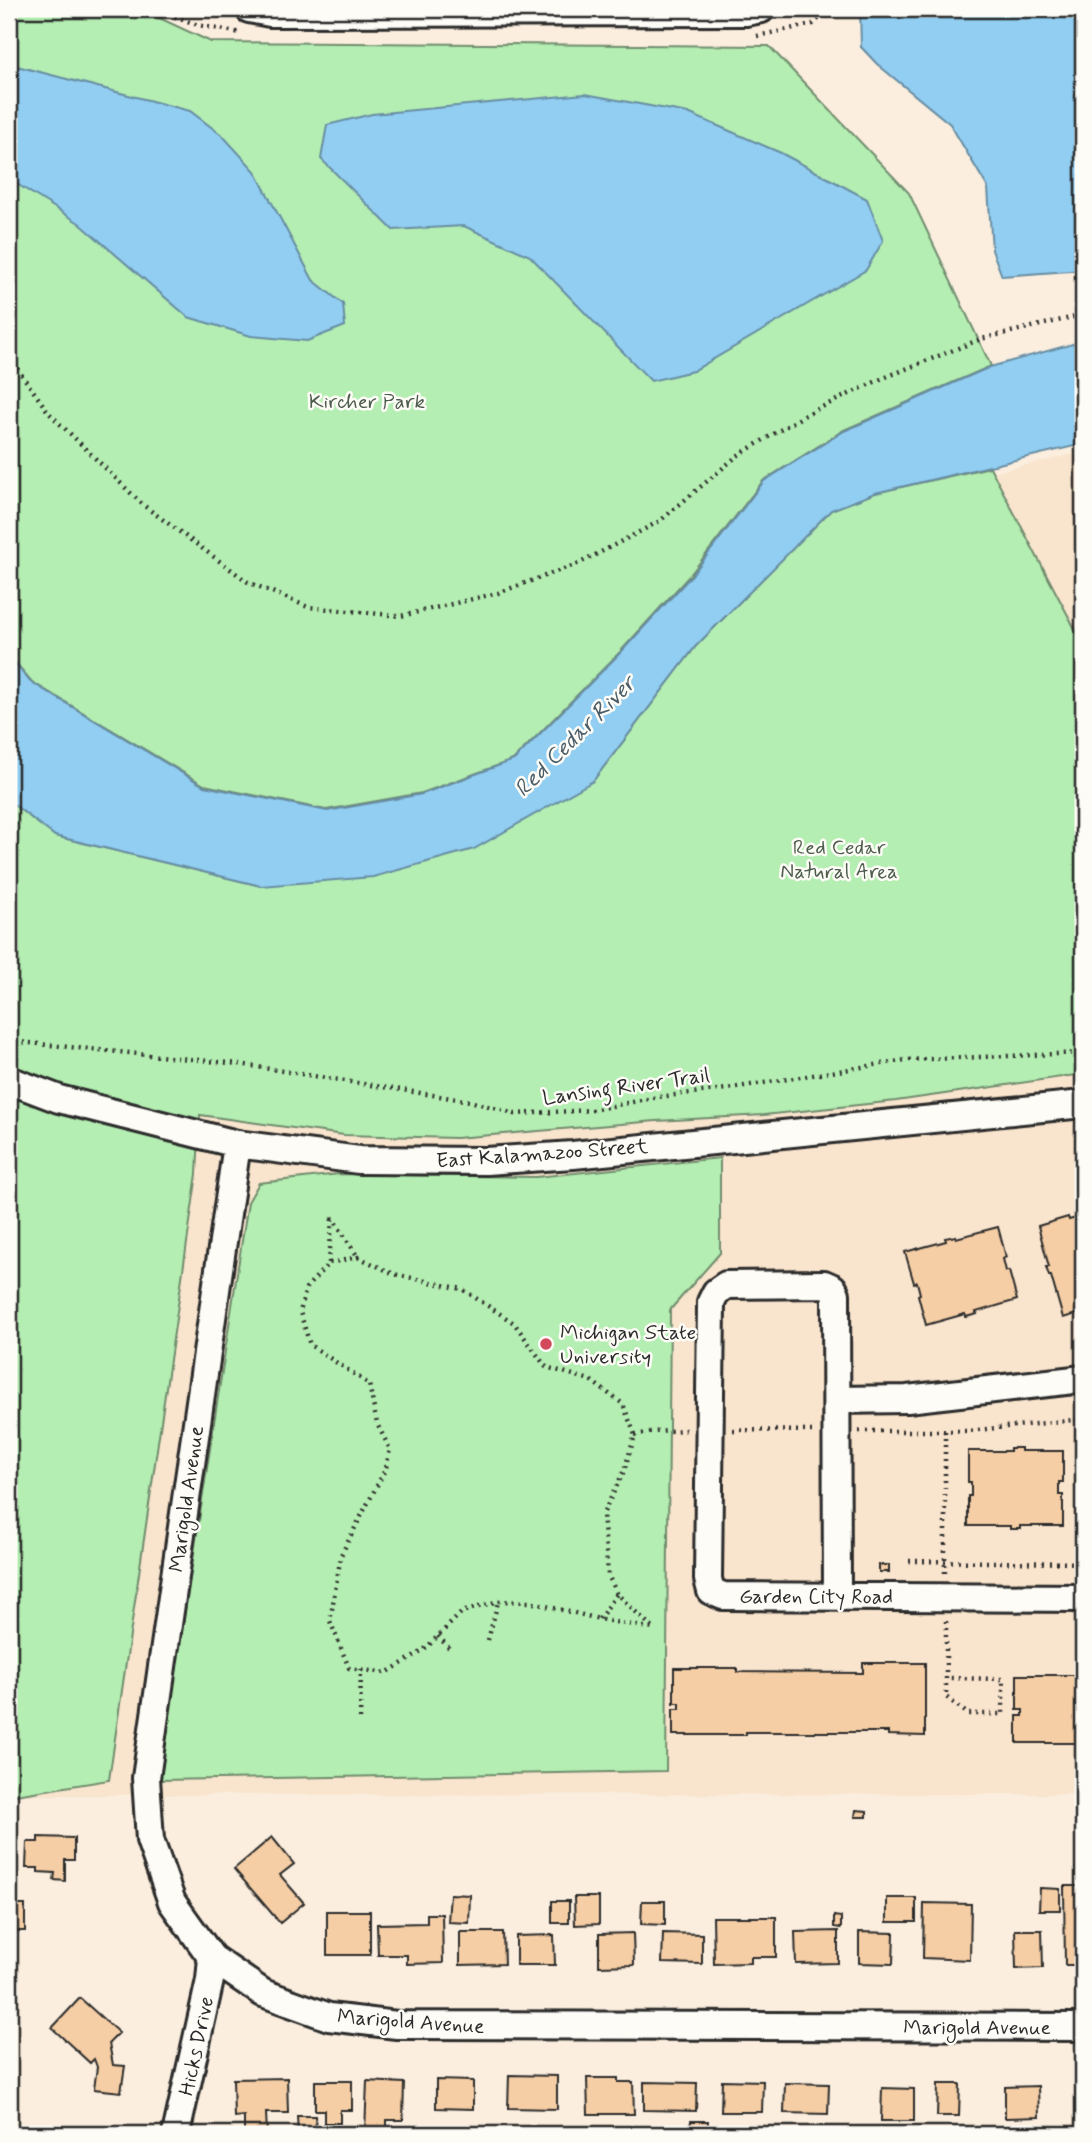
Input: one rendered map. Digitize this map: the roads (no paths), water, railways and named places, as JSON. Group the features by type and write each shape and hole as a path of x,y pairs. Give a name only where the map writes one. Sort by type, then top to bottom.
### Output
{"street":[{"path":"249,9 270,13 746,12 761,9"},
{"name":"East Kalamazoo Street","path":"9,1080 59,1100 237,1144 359,1160 486,1161 573,1155 919,1118 1083,1104"},
{"name":"Marigold Avenue","path":"237,1144 145,1778 149,1840 172,1902 212,1958 263,1993 328,2017 397,2025 1083,2027"},
{"name":"Garden City Road","path":"837,1400 836,1294 833,1288 824,1284 726,1285 716,1292 711,1302 708,1579 711,1591 723,1596 1083,1598"},
{"path":"836,1596 837,1400 908,1399 1083,1379"},
{"name":"Hicks Drive","path":"176,2134 202,2018 212,1958"}],"water":[{"path":"860,9 1083,9 1083,270 1002,276 992,250 988,188 950,124 877,64 861,47"},
{"path":"9,64 190,111 223,136 255,171 313,280 343,304 345,326 307,341 251,336 188,317 79,223 9,179"},
{"path":"585,94 688,113 781,153 867,199 883,241 866,270 693,371 651,381 530,256 464,226 393,230 321,159 327,125 372,114"},
{"name":"Red Cedar River","path":"1083,341 1083,444 875,493 831,510 696,646 593,781 474,849 373,877 261,886 55,836 9,801 9,656 31,682 204,786 327,811 422,794 514,760 621,652 691,576 764,481 844,431 990,367"}],"place":[{"name":"Michigan State University","path":"546,1344"}],"park label":[{"name":"Kircher Park","path":"367,401"},
{"name":"Red Cedar Natural Area","path":"839,859"}]}
